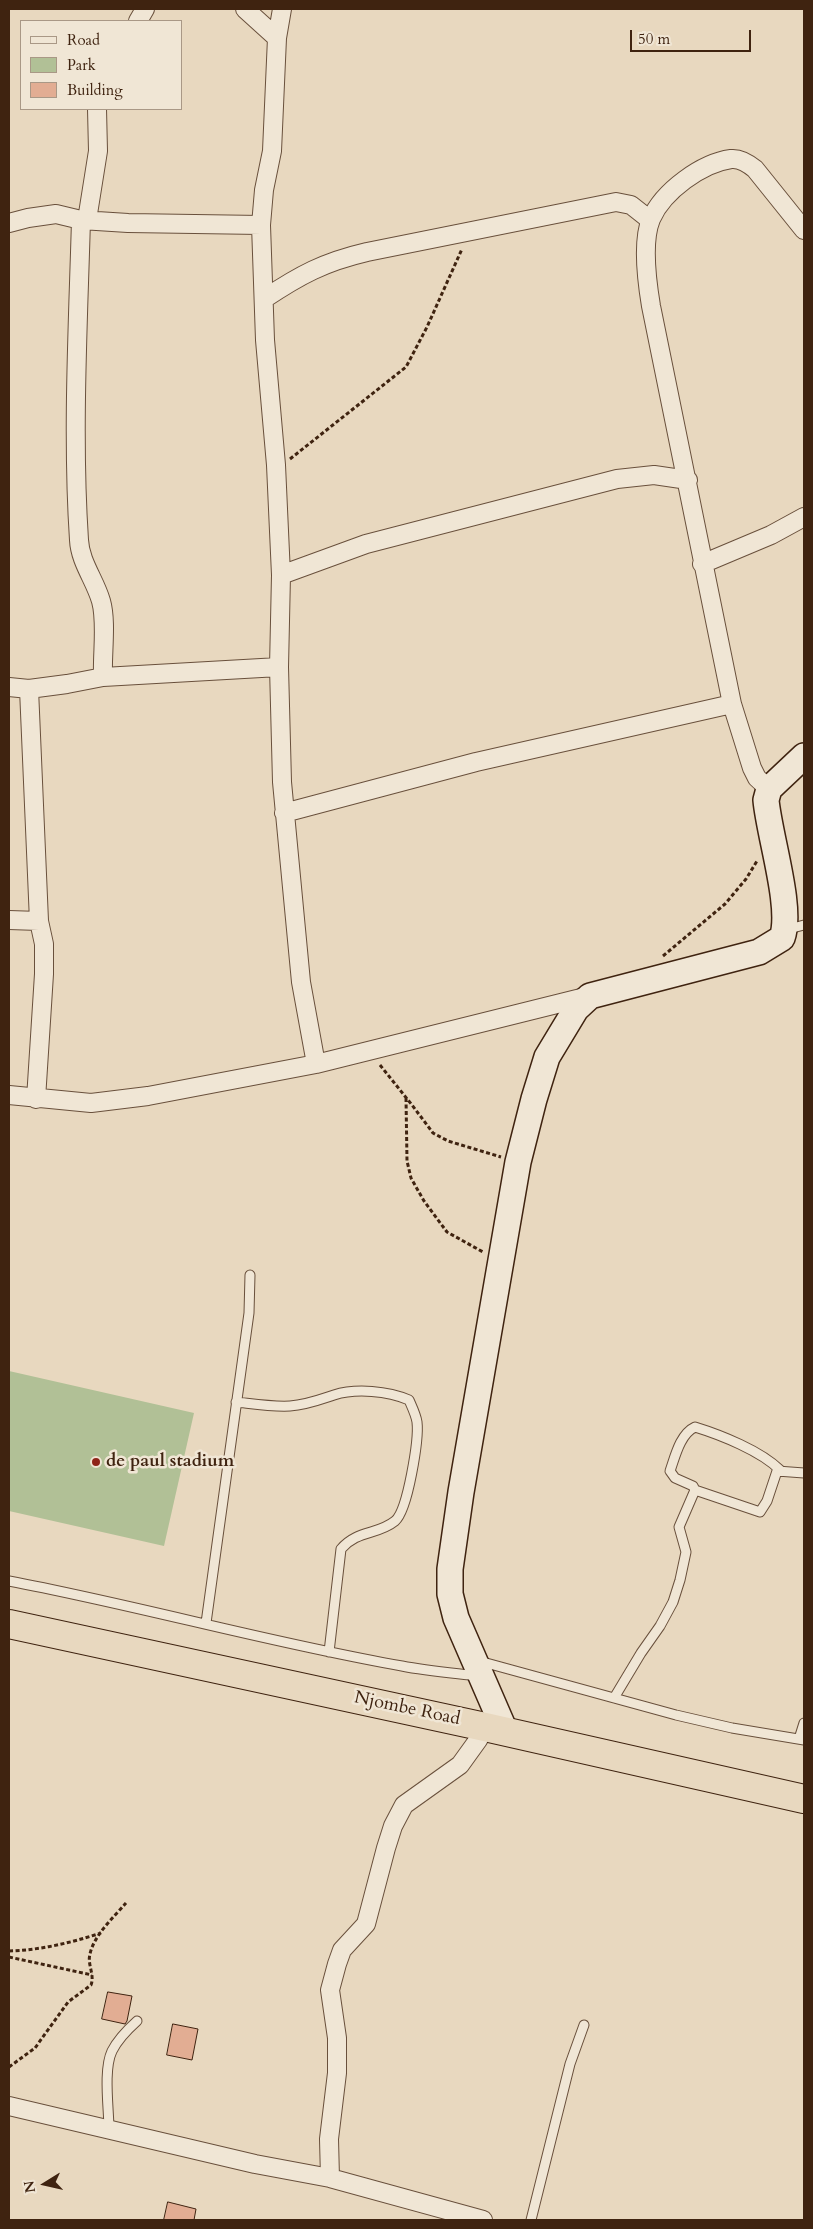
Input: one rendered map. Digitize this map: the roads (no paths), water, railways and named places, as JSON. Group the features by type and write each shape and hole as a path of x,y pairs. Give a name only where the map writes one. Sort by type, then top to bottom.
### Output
{"highway":[{"name":"Njombe Road","path":"9,1624 495,1729 804,1799"}],"street":[{"path":"245,9 277,38"},
{"path":"282,9 277,38 272,151 264,190 261,225 281,575 279,667 284,813 300,982 316,1064"},
{"path":"97,110 98,151 84,220 77,515 79,544 97,589 104,614 103,677"},
{"path":"769,789 757,778 752,768 732,704 702,564 688,480 667,388 647,281 646,252 650,220 662,200 674,188 691,176 713,165 732,159 749,164 755,169 804,230"},
{"path":"264,300 298,276 341,258 616,202 631,205 650,220"},
{"path":"9,223 56,214 84,220 261,225"},
{"path":"281,575 366,544 617,478 654,475 688,480"},
{"path":"702,564 803,520"},
{"path":"9,687 29,689 103,677 279,667"},
{"path":"29,689 38,921 44,944 44,974 36,1099"},
{"path":"284,813 476,762 732,704"},
{"path":"9,1095 91,1103 148,1096 316,1064 759,952 782,938 795,927 780,881 766,800 769,789 804,756"},
{"path":"9,920 38,921"},
{"path":"330,2178 329,2139 337,2073 337,2038 330,1990 342,1950 366,1924 393,1826 404,1805 460,1765 478,1740 495,1729 479,1668 456,1618 450,1594 450,1569 461,1492 518,1162 547,1057 576,1009 590,996"},
{"path":"9,2106 255,2164 330,2178 482,2220"}],"lane":[{"path":"206,1623 249,1313 250,1276"},
{"path":"236,1402 288,1406 314,1403 350,1392 397,1395 409,1400 417,1420 418,1439 404,1508 395,1521 361,1534 348,1541 341,1548 329,1652"},
{"path":"780,1470 775,1473 767,1502 760,1512 695,1490 693,1486 674,1478 670,1471 681,1442 689,1430 695,1427 720,1436 768,1459 780,1470 804,1473"},
{"path":"614,1698 641,1652 660,1626 672,1602 680,1580 686,1552 679,1527 695,1490"},
{"path":"9,1581 115,1602 329,1652 404,1666 479,1668 614,1698 732,1728 802,1740 804,1723"},
{"path":"109,2130 108,2070 111,2054 119,2039 137,2021"},
{"path":"531,2220 570,2064 584,2025"}],"place":[{"name":"de paul stadium","path":"96,1462"}]}
